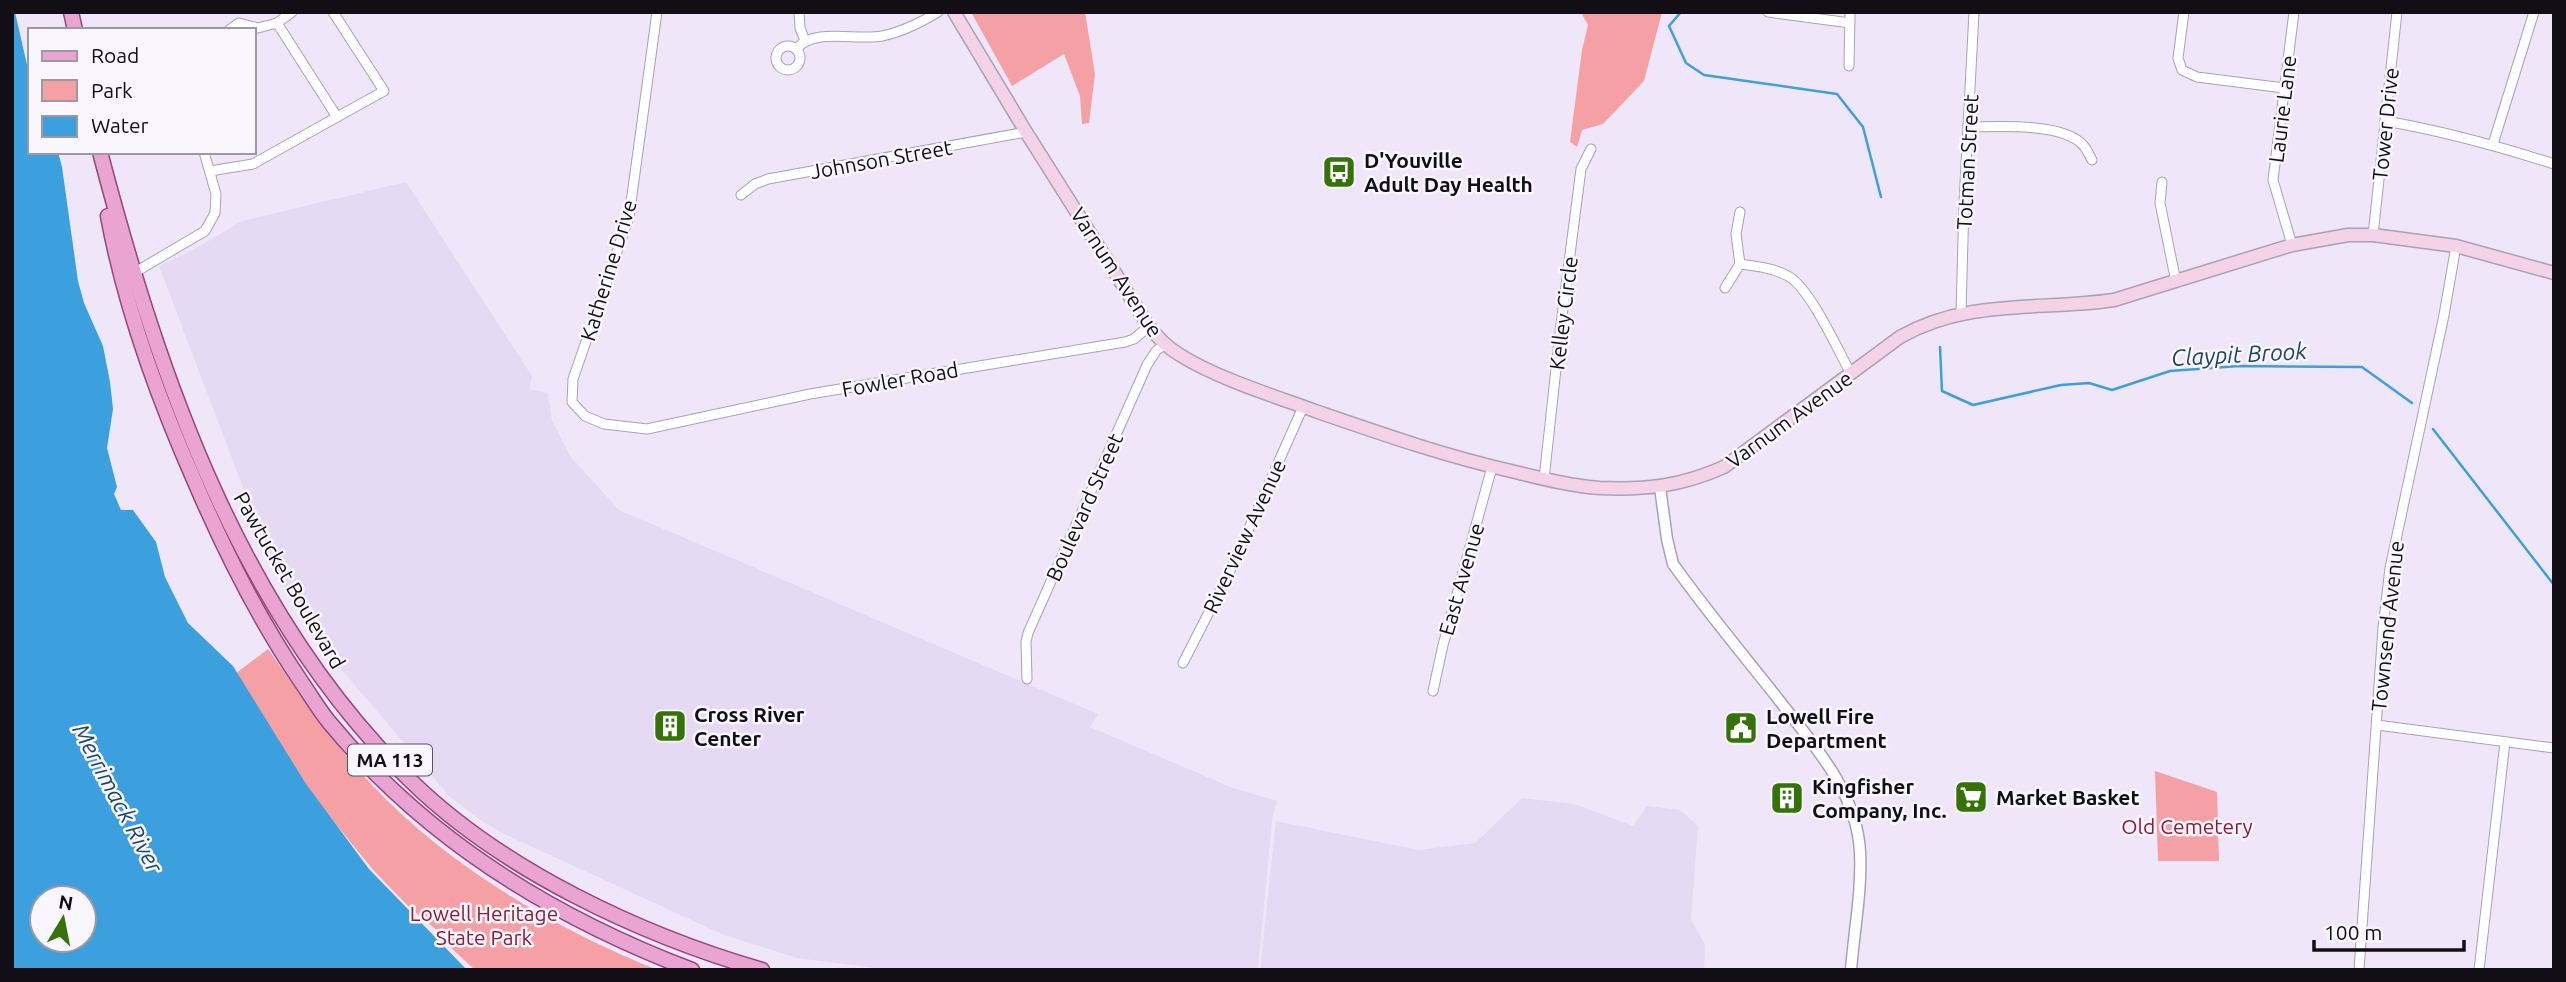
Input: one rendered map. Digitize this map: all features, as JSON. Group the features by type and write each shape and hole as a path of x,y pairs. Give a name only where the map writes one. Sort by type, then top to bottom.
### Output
{"main road":[{"name":"Varnum Avenue","path":"954,12 1026,132 1149,326 1165,344 1198,365 1303,407 1423,448 1544,479 1600,488 1660,487 1693,481 1724,467 1913,330 1961,312 2114,300 2292,246 2348,235 2373,235 2456,246 2554,273"},
{"name":"Pawtucket Boulevard","path":"99,154 143,351 176,439 218,534 285,657 328,721 381,780 424,820 498,873 613,937 692,970"},
{"name":"Pawtucket Boulevard","path":"127,277 186,428 241,542 327,686 368,737 412,783 457,821 564,889 674,942 762,970"}],"street":[{"path":"232,28 239,23 258,28 277,23 292,12"},
{"path":"209,171 253,164 384,92 333,12"},
{"name":"Katherine Drive","path":"647,429 604,424 585,416 572,402 573,379 629,217 657,12"},
{"path":"799,12 800,28 805,41"},
{"path":"796,49 805,41 818,37 881,36 914,26 938,12"},
{"path":"1768,12 1850,23"},
{"path":"1849,66 1850,12"},
{"name":"Totman Street","path":"1961,312 1974,12"},
{"path":"2184,12 2178,58 2182,70 2197,77 2284,88"},
{"name":"Laurie Lane","path":"2292,246 2273,180 2294,12"},
{"name":"Tower Drive","path":"2373,235 2397,12"},
{"path":"2494,144 2534,12"},
{"path":"277,23 337,117"},
{"path":"2385,121 2429,128 2494,144 2554,164"},
{"path":"1968,127 2010,127 2066,134 2083,145 2092,160"},
{"name":"Johnson Street","path":"741,195 755,184 768,179 1026,132"},
{"name":"Kelley Circle","path":"1544,479 1579,182 1581,169 1591,149"},
{"path":"127,277 205,231 215,213 216,194 205,154"},
{"path":"2162,182 2160,203 2176,282"},
{"path":"1725,288 1740,264 1736,234 1740,212"},
{"name":"Townsend Avenue","path":"2359,970 2383,628 2390,568 2456,246"},
{"path":"1740,264 1768,268 1790,277 1806,292 1851,374"},
{"name":"Fowler Road","path":"647,429 810,394 1112,345 1134,338 1149,326"},
{"name":"Boulevard Street","path":"1027,679 1028,633 1147,365 1156,351 1165,344"},
{"name":"Riverview Avenue","path":"1183,663 1229,573 1303,407"},
{"name":"East Avenue","path":"1433,691 1492,467"},
{"path":"1660,487 1673,564 1807,736 1841,784 1847,798 1857,829 1860,852 1851,970"},
{"path":"2377,725 2554,748"},
{"path":"2479,970 2505,742"}],"shaded area":[{"path":"406,182 532,376 529,389 548,393 552,421 571,457 619,510 1098,714 1090,727 1233,788 1277,801 1272,820 1258,970 891,970 797,958 724,935 500,832 449,796 314,637 289,597 269,556 159,266 193,250 242,221"},
{"path":"1522,798 1574,804 1633,826 1647,806 1680,810 1698,826 1691,919 1705,945 1704,970 1260,970 1276,821 1418,850 1475,843"}],"green space":[{"path":"971,12 1085,12 1095,74 1089,123 1082,124 1080,96 1064,54 1012,86"},
{"path":"1581,12 1662,12 1644,81 1603,124 1582,130 1577,147 1570,142 1582,50 1588,25"},
{"name":"Lowell Heritage State Park","path":"268,649 344,753 372,785 434,842 542,915 658,970 475,970 374,871 218,687"},
{"name":"Old Cemetery","path":"2155,771 2217,792 2219,861 2158,861"}],"water":[{"name":"Merrimack River","path":"12,12 15,12 28,69 28,154 59,154 78,281 84,303 103,346 113,409 107,448 117,487 114,494 121,510 133,510 156,542 165,577 188,623 233,666 306,784 369,869 467,970 12,970"}],"waterway":[{"name":"Claypit Brook","path":"1681,12 1669,26 1686,63 1704,75 1837,94 1863,127 1881,197"},
{"name":"Claypit Brook","path":"1940,347 1942,391 1973,405 2061,385 2089,383 2112,390 2170,371 2239,366 2362,367 2412,403"},
{"name":"Claypit Brook","path":"2433,429 2554,585"}],"place":[{"name":"D'Youville Adult Day Health","path":"1339,172"},
{"name":"Cross River Center","path":"670,726"},
{"name":"Lowell Fire Department","path":"1741,728"},
{"name":"Market Basket","path":"1971,797"},
{"name":"Kingfisher Company, Inc.","path":"1787,798"}]}
